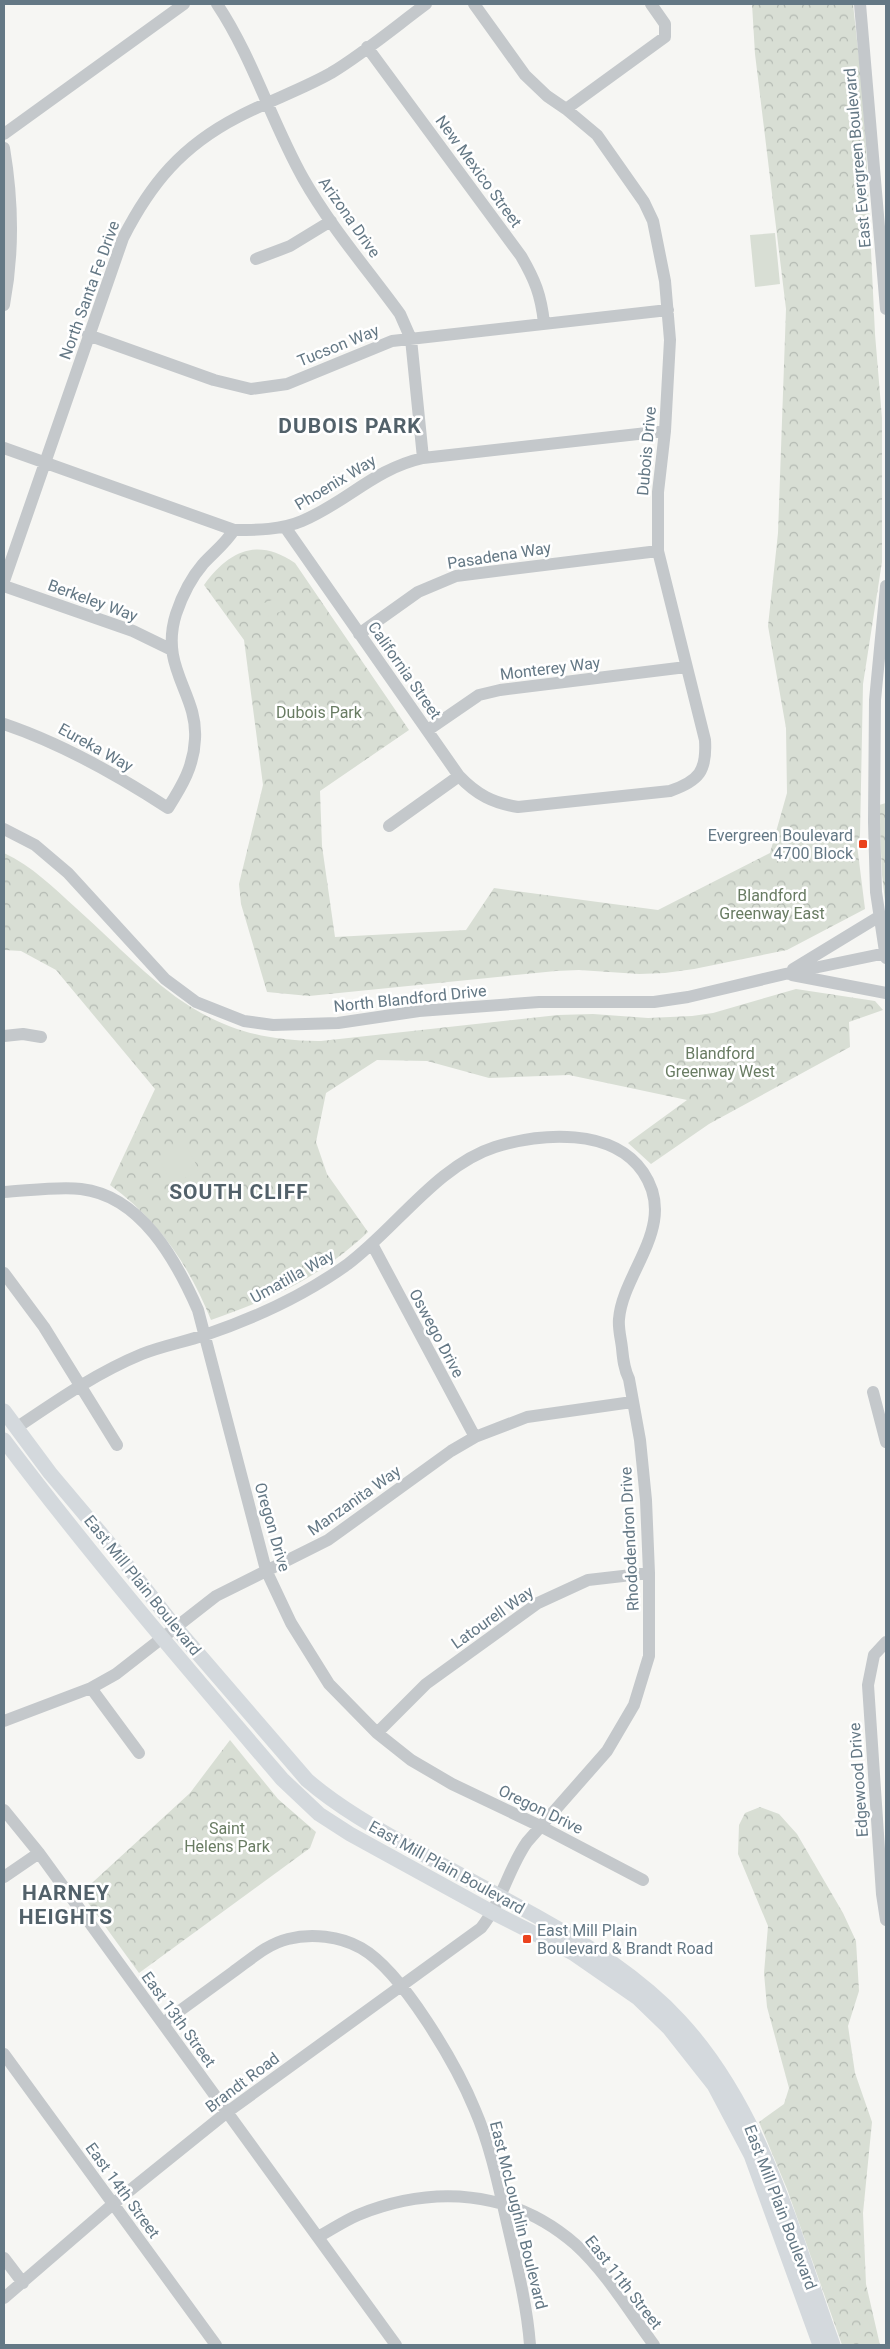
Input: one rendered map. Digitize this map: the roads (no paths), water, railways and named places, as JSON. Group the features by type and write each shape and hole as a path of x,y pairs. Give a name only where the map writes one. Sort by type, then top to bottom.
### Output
{"main road":[{"name":"East Mill Plain Boulevard","path":"4,1411 50,1473 119,1555 176,1628 307,1780 330,1799 539,1918 622,1970 680,2021 706,2052 739,2102 762,2150 833,2345"},
{"name":"East Mill Plain Boulevard","path":"4,1440 43,1493 162,1639 282,1780 319,1814 350,1834 492,1912 573,1953 608,1975 638,1998 669,2028 694,2057 728,2108 750,2155 820,2345"}],"street":[{"path":"4,134 184,4"},
{"name":"Arizona Drive","path":"217,4 237,34 302,177 400,314 411,339 423,458"},
{"name":"North Santa Fe Drive","path":"4,581 123,238 149,192 177,158 199,141 222,126 319,79 426,4"},
{"name":"Dubois Drive","path":"474,4 524,75 597,136 644,202 652,221 665,280 670,340 666,431 658,492 658,551 705,740 706,759 698,776 686,786 670,791 518,807"},
{"path":"566,109 665,36 665,24 651,4"},
{"name":"East Evergreen Boulevard","path":"860,4 886,309"},
{"name":"New Mexico Street","path":"367,47 521,256 534,278 542,298 544,323"},
{"path":"4,148 10,185 12,233 4,305"},
{"path":"256,259 290,246 332,221"},
{"name":"Tucson Way","path":"88,335 214,380 251,389 288,384 373,347 392,341 668,310"},
{"name":"Phoenix Way","path":"4,448 234,530 285,527 319,513 388,469 423,458 666,431"},
{"name":"California Street","path":"285,527 460,776 484,798 500,804 518,807"},
{"path":"170,649 176,614 188,586 203,564 226,543 234,530"},
{"name":"Pasadena Way","path":"359,634 418,592 456,576 658,551"},
{"name":"Berkeley Way","path":"4,586 133,632 170,649"},
{"path":"886,586 875,700 874,822 876,892 886,958"},
{"name":"Eureka Way","path":"4,724 44,738 83,756 168,808 189,774 196,738 192,715 170,649"},
{"name":"Monterey Way","path":"428,730 479,696 500,690 686,667"},
{"path":"389,826 460,776"},
{"name":"North Blandford Drive","path":"4,829 35,845 68,873 165,980 196,1002 244,1021 273,1026 338,1023 419,1011 539,1002 654,1002 688,998 785,974 886,953"},
{"path":"785,974 880,916"},
{"path":"785,974 886,993"},
{"path":"4,1036 23,1034 41,1037"},
{"name":"Umatilla Way","path":"16,1428 81,1385 144,1353 206,1334 264,1312 329,1277 372,1244 441,1180 460,1165 492,1148 529,1139 565,1137 596,1141 624,1152"},
{"name":"Rhododendron Drive","path":"500,1896 516,1858 540,1826 608,1751 634,1705 649,1656 649,1573 646,1500 640,1440 632,1402 630,1379 624,1361 619,1319 625,1298 647,1246 654,1223 654,1215 653,1198 644,1173 624,1152"},
{"name":"Oregon Drive","path":"4,1192 80,1189 118,1200 146,1225 185,1280 206,1334 266,1570 291,1623 329,1684 377,1733 412,1760 452,1784 540,1826 644,1880"},
{"name":"Oswego Drive","path":"372,1244 475,1437"},
{"path":"4,1273 44,1327 117,1445"},
{"path":"873,1392 886,1442"},
{"name":"Manzanita Way","path":"4,1721 91,1688 116,1674 216,1596 328,1540 451,1451 475,1437 527,1417 632,1402"},
{"name":"Latourell Way","path":"377,1733 426,1684 538,1603 588,1580 649,1573"},
{"name":"Edgewood Drive","path":"886,1642 874,1655 868,1684 882,1894 886,1920"},
{"path":"91,1688 139,1753"},
{"name":"East 13th Street","path":"4,1810 39,1853 396,2345"},
{"path":"4,1877 39,1853"},
{"name":"Brandt Road","path":"4,2298 113,2204 226,2113 481,1928 500,1896"},
{"name":"East McLoughlin Boulevard","path":"163,2024 265,1949 288,1939 336,1938 362,1948 401,1987 425,2022 465,2088 484,2135 502,2202 526,2310 530,2345"},
{"name":"East 14th Street","path":"4,2054 216,2345"},
{"name":"East 11th Street","path":"318,2237 356,2216 386,2205 414,2199 459,2196 479,2197 502,2202 553,2226 576,2244 613,2288 654,2345"},
{"path":"4,2258 22,2282"}],"place":[{"name":"Evergreen Boulevard 4700 Block","path":"863,844"},
{"name":"East Mill Plain Boulevard & Brandt Road","path":"527,1939"}],"district":[{"name":"DUBOIS PARK","path":"350,426"},
{"name":"SOUTH CLIFF","path":"239,1192"},
{"name":"HARNEY HEIGHTS","path":"66,1905"}],"park label":[{"name":"Dubois Park","path":"319,712"},
{"name":"Blandford Greenway East","path":"772,904"},
{"name":"Blandford Greenway West","path":"720,1062"},
{"name":"Saint Helens Park","path":"227,1837"}]}
